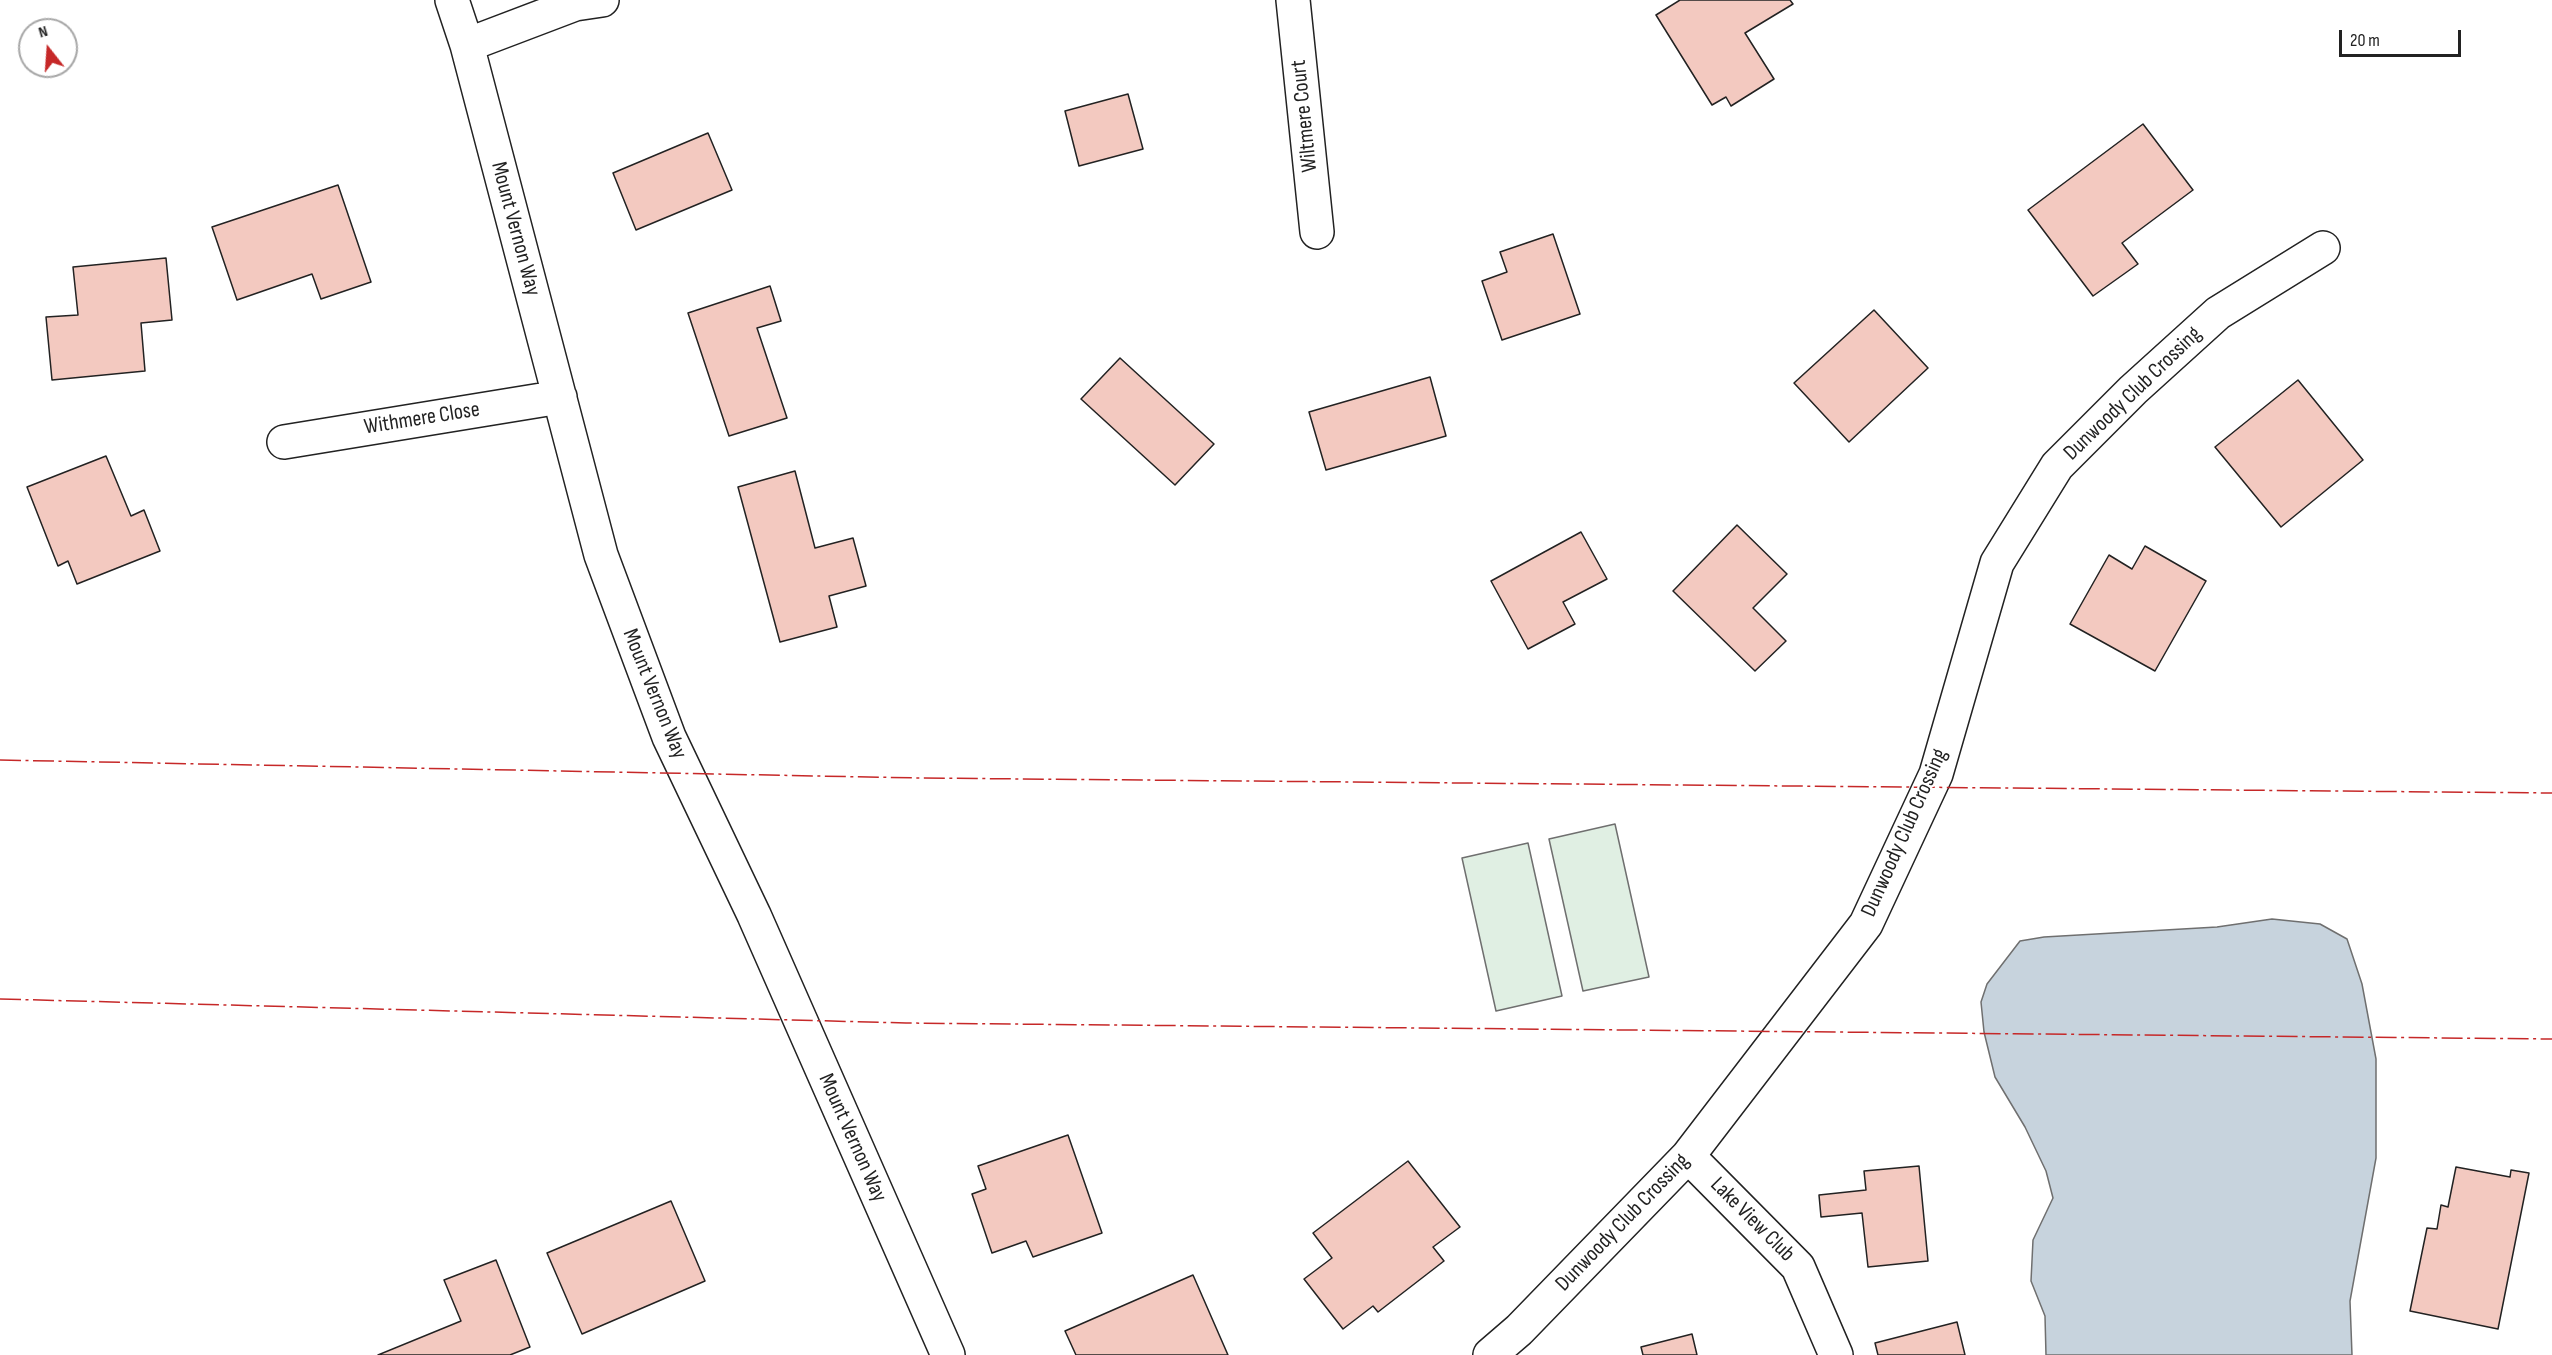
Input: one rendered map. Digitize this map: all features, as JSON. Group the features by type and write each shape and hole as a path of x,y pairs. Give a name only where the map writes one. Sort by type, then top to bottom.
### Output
{"street":[{"name":"Mount Vernon Way","path":"452,0 467,45 601,555 669,737 754,915 947,1355"},
{"path":"467,45 575,4 602,0"},
{"name":"Wiltmere Court","path":"1293,0 1317,232"},
{"name":"Dunwoody Club Crossing","path":"1490,1355 1519,1330 1688,1156 1866,924 1936,774 1997,563 2057,466 2133,390 2218,313 2323,248"},
{"name":"Withmere Close","path":"284,442 560,397"},
{"name":"Lake View Club","path":"1688,1156 1798,1267 1836,1355"}],"green space":[{"path":"1615,824 1649,977 1583,991 1549,839"},
{"path":"1528,843 1562,996 1496,1011 1462,858"}],"shaded area":[{"path":"2272,919 2320,924 2347,939 2362,984 2376,1059 2376,1158 2350,1301 2352,1355 2046,1355 2045,1316 2031,1281 2033,1240 2053,1198 2046,1171 2025,1127 1995,1077 1984,1032 1981,1002 1987,984 2020,941 2044,937 2217,927"}],"building":[{"path":"1680,0 1790,0 1793,4 1745,33 1774,79 1731,106 1726,97 1712,105 1656,15"},
{"path":"1128,94 1143,149 1079,166 1065,111"},
{"path":"2143,124 2193,190 2122,243 2138,264 2093,296 2028,210"},
{"path":"708,133 732,190 636,230 613,173"},
{"path":"338,185 371,282 321,299 312,274 237,300 212,227"},
{"path":"1553,234 1580,314 1502,340 1482,281 1507,272 1500,252"},
{"path":"166,258 172,320 141,323 145,371 52,380 46,317 78,315 73,267"},
{"path":"770,286 781,321 757,328 787,418 729,436 688,313"},
{"path":"1874,310 1928,368 1849,442 1794,383"},
{"path":"1120,358 1214,444 1175,485 1081,399"},
{"path":"1430,377 1446,436 1326,470 1309,412"},
{"path":"2298,380 2363,460 2281,527 2215,447"},
{"path":"106,456 131,516 144,510 160,551 77,584 68,561 58,566 27,487"},
{"path":"795,471 815,548 853,538 866,586 829,596 837,627 780,642 738,487"},
{"path":"1737,525 1787,574 1753,608 1786,641 1755,671 1673,591"},
{"path":"1581,532 1607,579 1563,602 1575,624 1528,649 1491,581"},
{"path":"2145,546 2206,581 2155,671 2070,624 2109,555 2132,569"},
{"path":"1068,1135 1102,1233 1033,1257 1026,1241 992,1253 972,1194 986,1189 978,1166"},
{"path":"1408,1161 1460,1227 1433,1247 1444,1261 1378,1312 1373,1306 1343,1329 1304,1279 1332,1258 1313,1233"},
{"path":"1919,1166 1928,1261 1868,1267 1862,1213 1821,1217 1819,1195 1866,1190 1864,1171"},
{"path":"2456,1167 2510,1177 2511,1170 2529,1173 2498,1329 2410,1311 2427,1228 2437,1229 2441,1205 2448,1207"},
{"path":"671,1201 705,1281 582,1334 547,1253"},
{"path":"496,1260 530,1347 510,1355 378,1355 461,1321 444,1280"},
{"path":"1193,1275 1228,1355 1076,1355 1065,1331"},
{"path":"1957,1322 1965,1355 1878,1355 1875,1343"},
{"path":"1692,1334 1697,1355 1643,1355 1641,1347"}],"power":[{"path":"0,760 919,778 2552,793"},
{"path":"0,999 906,1023 2552,1039"}]}
